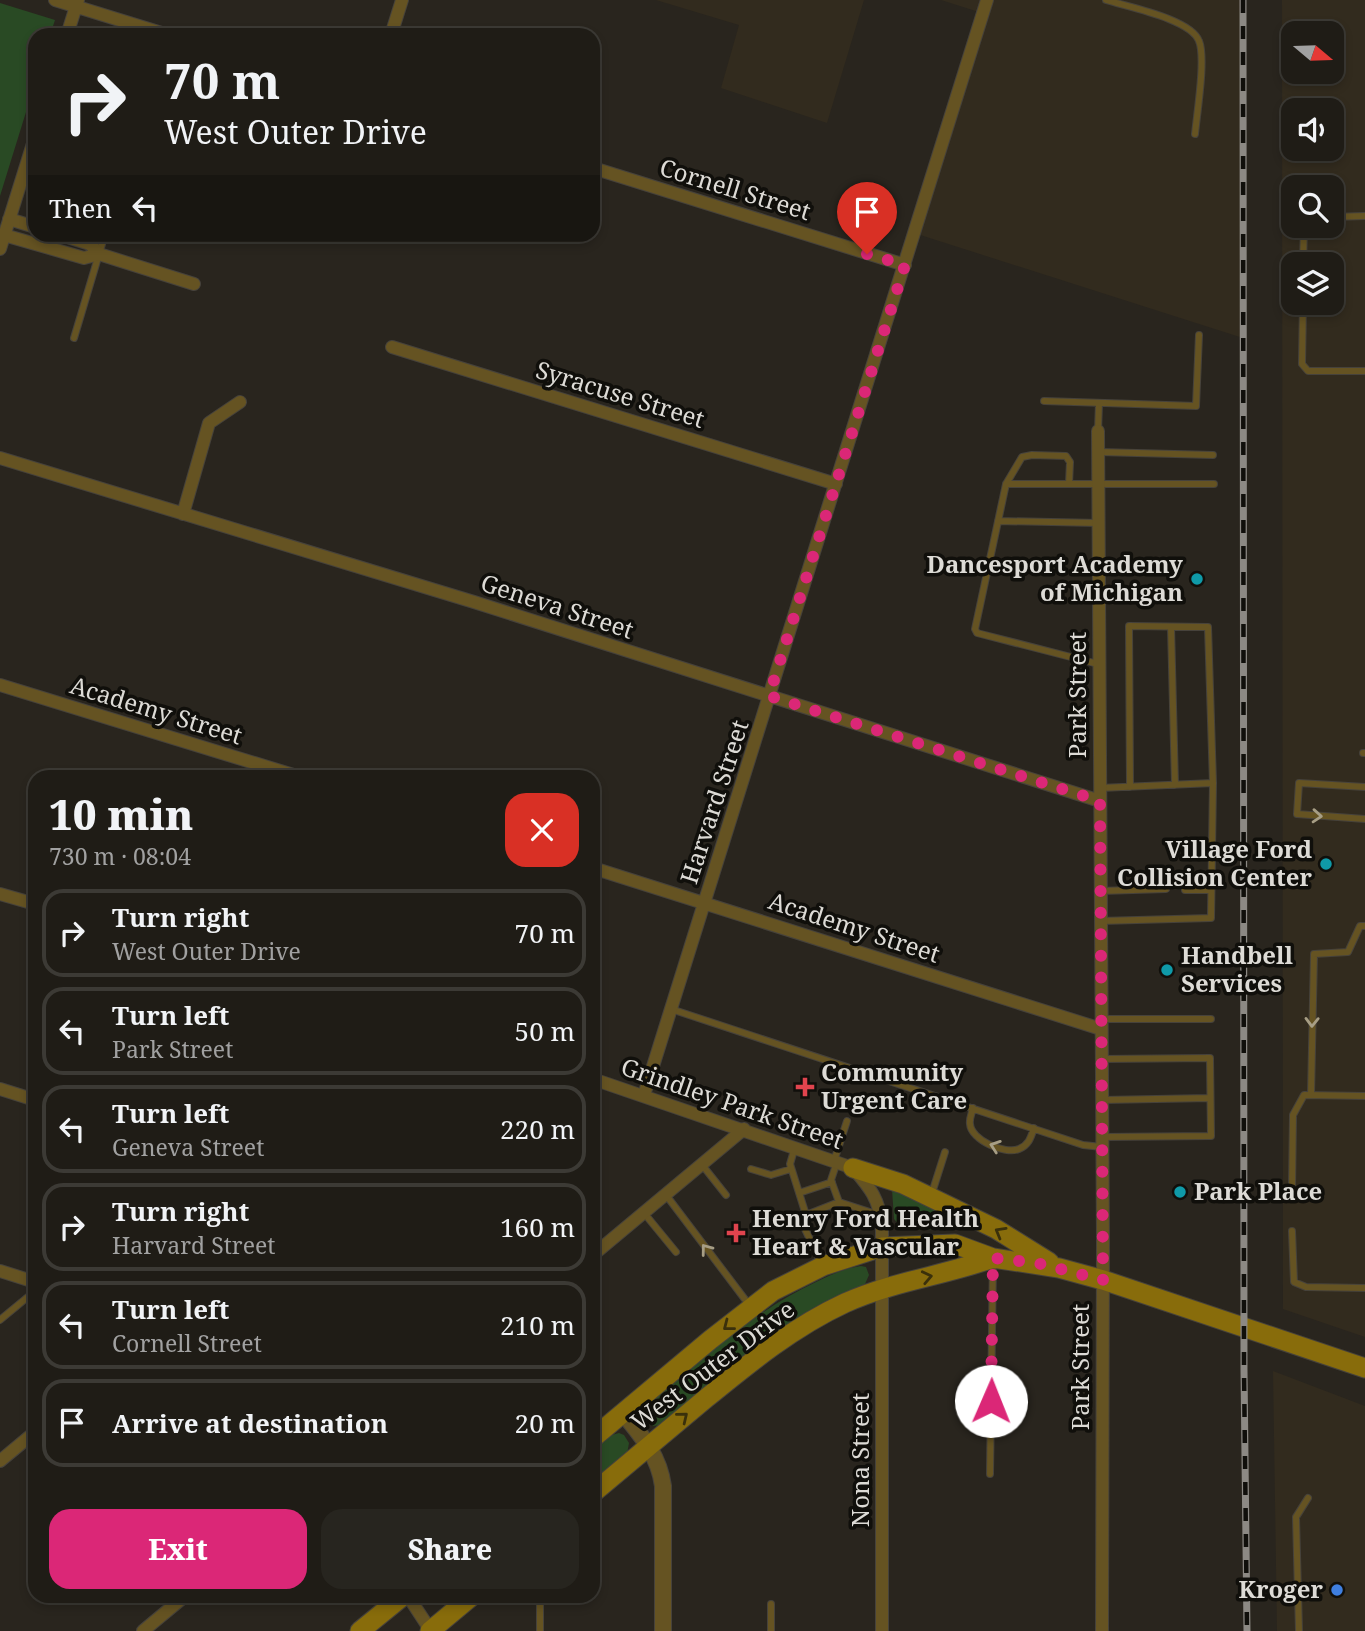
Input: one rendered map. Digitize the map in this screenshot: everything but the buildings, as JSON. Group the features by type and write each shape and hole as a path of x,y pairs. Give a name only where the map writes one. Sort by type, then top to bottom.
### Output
{"main road":[{"path":"841,1164 903,1184 996,1229 1059,1268"},
{"name":"West Outer Drive","path":"600,1432 709,1340 773,1291 823,1266 882,1247 955,1244 993,1258 1059,1268 1103,1280 1365,1368"},
{"name":"West Outer Drive","path":"600,1487 739,1371 796,1330 844,1304 903,1281 958,1271 993,1258"},
{"path":"360,1631 397,1603"},
{"path":"431,1631 463,1603"}],"street":[{"path":"55,0 77,3 148,28"},
{"path":"393,28 402,0"},
{"name":"Harvard Street","path":"644,1095 987,0"},
{"path":"69,28 77,3"},
{"path":"0,249 28,159"},
{"name":"Cornell Street","path":"600,170 905,265"},
{"path":"9,219 28,225"},
{"path":"4,234 28,241"},
{"path":"31,242 85,258 99,254"},
{"path":"84,242 90,244 99,254 194,284"},
{"name":"Syracuse Street","path":"392,347 836,484"},
{"path":"183,514 209,423 240,402"},
{"name":"Park Street","path":"1098,431 1103,1280 1102,1631"},
{"name":"Geneva Street","path":"0,458 769,696 1100,795"},
{"name":"Academy Street","path":"0,685 277,770"},
{"name":"Academy Street","path":"600,870 1101,1024"},
{"path":"0,894 28,902"},
{"name":"Grindley Park Street","path":"600,1081 841,1164 873,1191 881,1216 882,1289"},
{"path":"0,1089 28,1098"},
{"path":"600,1249 703,1166 744,1129"},
{"path":"0,1271 28,1280"},
{"name":"Nona Street","path":"882,1289 882,1631"},
{"path":"623,1413 649,1445 660,1468 663,1486 663,1631"},
{"path":"0,1461 28,1438"},
{"path":"143,1631 177,1603"},
{"path":"411,1603 431,1631"}],"lane":[{"path":"1105,0 1176,22 1195,33 1200,43 1201,56 1195,134"},
{"path":"1344,217 1365,216"},
{"path":"74,338 103,242"},
{"path":"1303,315 1302,364 1308,371 1365,371"},
{"path":"1044,401 1196,406 1199,335"},
{"path":"1098,431 1099,403"},
{"path":"1099,452 1213,455"},
{"path":"1069,484 1070,462 1066,456 1032,454 1022,457 1006,484 975,629 977,633 1099,665"},
{"path":"1006,484 1214,484"},
{"path":"998,521 1099,523"},
{"path":"1100,921 1211,918 1213,783 1208,627 1129,626 1130,787"},
{"path":"1171,626 1175,785"},
{"path":"1100,795 1130,787 1213,783"},
{"path":"1365,787 1299,783 1297,814 1365,819"},
{"path":"1100,891 1166,889"},
{"path":"1185,890 1212,890"},
{"path":"1311,1095 1314,954 1348,952 1360,926 1365,926"},
{"path":"671,1009 1083,1144 1210,1136 1210,1058 1101,1059"},
{"path":"1101,1024 1211,1019"},
{"path":"1292,1189 1293,1115 1304,1095 1365,1096"},
{"path":"1102,1100 1210,1098"},
{"path":"974,1108 969,1122 978,1140 1010,1151 1020,1149 1030,1141 1034,1128"},
{"path":"799,1193 832,1182 841,1164 847,1121"},
{"path":"795,1147 790,1164 806,1215 804,1229 823,1266"},
{"path":"930,1198 945,1152"},
{"path":"703,1166 726,1195"},
{"path":"751,1168 771,1175 791,1169"},
{"path":"832,1182 839,1202"},
{"path":"666,1195 751,1308"},
{"path":"806,1215 839,1202 881,1216"},
{"path":"644,1213 676,1252"},
{"path":"1292,1231 1294,1282 1306,1287 1365,1288"},
{"path":"990,1474 993,1258"},
{"path":"0,1320 28,1297"},
{"path":"1299,1631 1296,1517 1308,1498"},
{"path":"540,1603 540,1631"},
{"path":"771,1604 771,1631"}],"shaded area":[{"path":"656,0 864,0 827,123 721,88 739,25"},
{"path":"941,0 1242,0 1243,338 914,233 982,13"},
{"path":"1282,0 1365,0 1365,1337 1283,1309 1282,315 1344,315 1344,252 1282,252 1282,238 1344,238 1344,175 1282,175 1282,161 1344,161 1344,98 1282,98 1282,84 1344,84 1344,21 1282,21"},
{"path":"1273,1371 1365,1406 1365,1631 1277,1631"}],"green space":[{"path":"0,3 55,20 52,28 28,28 28,106 0,196"},
{"path":"892,1189 972,1228 904,1230 894,1219"},
{"path":"861,1266 866,1267 869,1275 865,1284 819,1305 780,1329 661,1425 653,1426 646,1421 643,1413 647,1405 749,1322 816,1282"},
{"path":"619,1433 624,1435 629,1443 627,1454 600,1476 600,1443 608,1436"}],"railway":[{"path":"1243,0 1244,1370 1247,1631"}],"place":[{"name":"Dancesport Academy of Michigan","path":"1197,579"},
{"name":"Village Ford Collision Center","path":"1326,864"},
{"name":"Handbell Services","path":"1167,970"},
{"name":"Community Urgent Care","path":"805,1087"},
{"name":"Park Place","path":"1180,1192"},
{"name":"Henry Ford Health Heart & Vascular","path":"736,1233"},
{"name":"Kroger","path":"1337,1590"}],"route":[{"path":"867,254 905,265 769,696 1100,801 1103,1280 1037,1263 993,1258 991,1401"}]}
